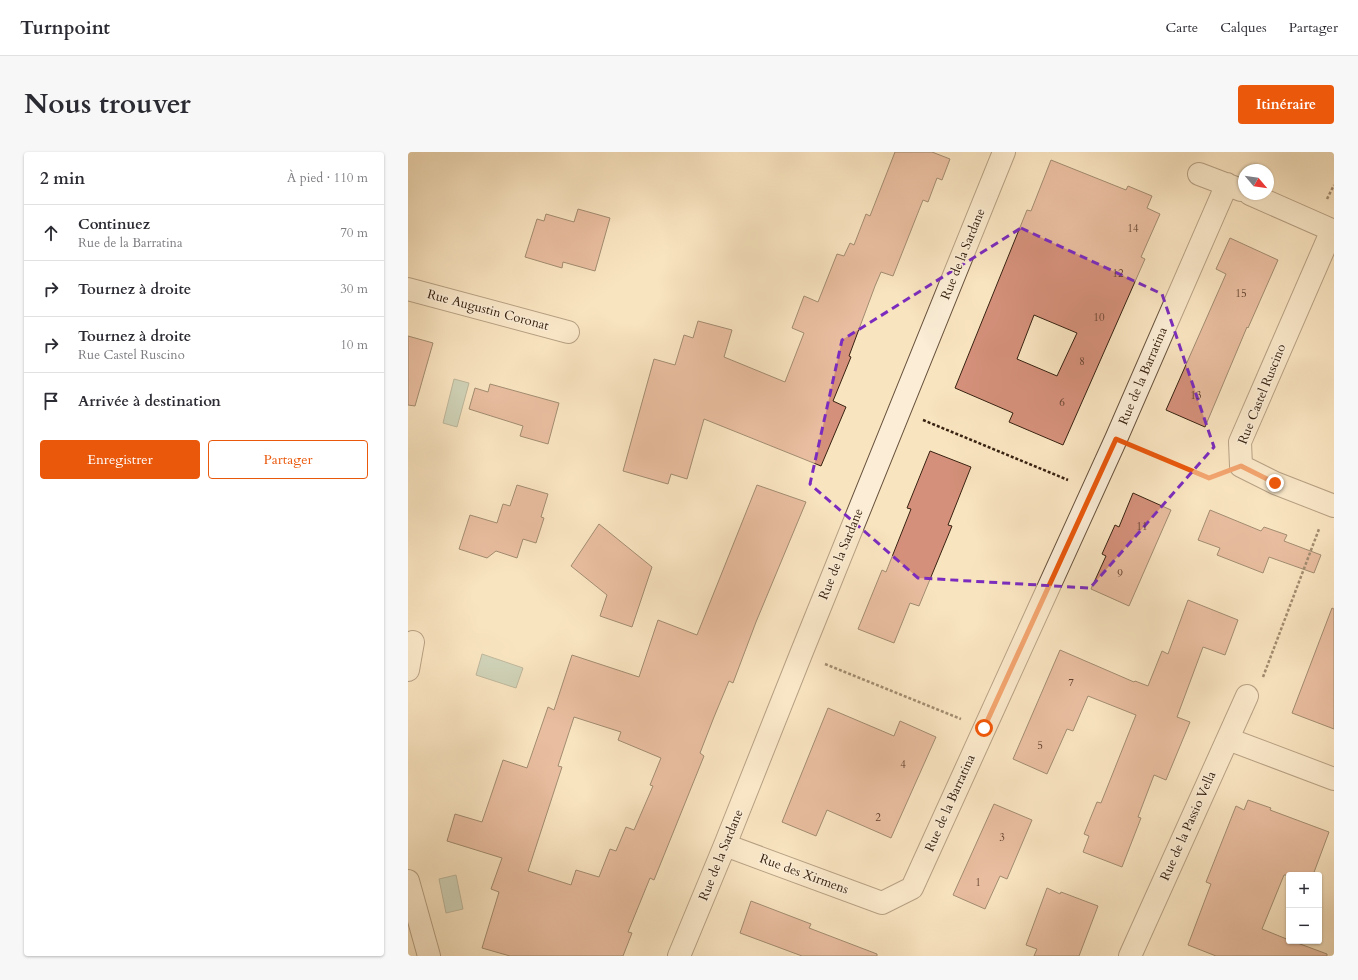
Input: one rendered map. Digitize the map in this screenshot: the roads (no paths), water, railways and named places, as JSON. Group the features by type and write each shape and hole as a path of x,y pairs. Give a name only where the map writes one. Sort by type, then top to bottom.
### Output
{"street":[{"name":"Rue de la Sardane","path":"679,956 1004,152"},
{"path":"1199,174 1236,187"},
{"name":"Rue de la Barratina","path":"882,903 912,888 1116,439 1236,187"},
{"path":"1263,200 1333,231"},
{"name":"Rue Castel Ruscino","path":"1331,505 1275,483 1241,466 1240,442 1333,231"},
{"name":"Rue Augustin Coronat","path":"408,289 568,332"},
{"path":"408,670 413,642"},
{"name":"Rue de la Passio Vella","path":"1130,956 1247,696"},
{"path":"1228,739 1334,779"},
{"name":"Rue des Xirmens","path":"725,845 882,903"},
{"path":"408,881 429,956"}]}
